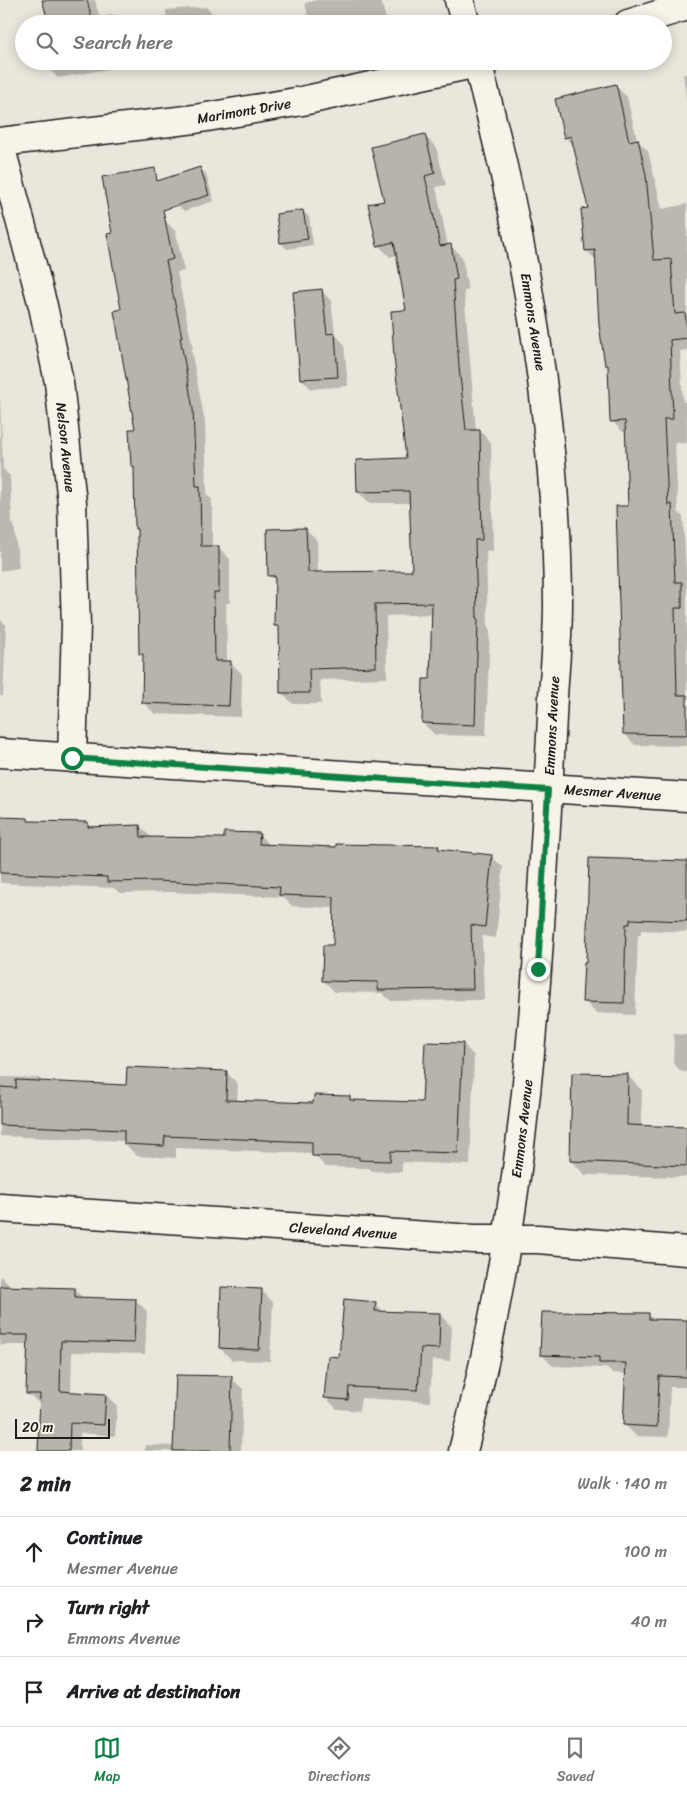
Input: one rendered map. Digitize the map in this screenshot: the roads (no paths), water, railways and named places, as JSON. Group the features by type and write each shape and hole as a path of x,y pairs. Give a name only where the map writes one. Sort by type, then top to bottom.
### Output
{"street":[{"path":"459,0 463,15"},
{"path":"658,15 687,6"},
{"name":"Marimont Drive","path":"0,143 195,119 302,101 443,70"},
{"name":"Emmons Avenue","path":"464,1451 481,1384 507,1238 528,1096 558,605 552,484 540,367 527,280 508,181 482,70"},
{"name":"Nelson Avenue","path":"0,143 44,306 59,382 72,512 76,625 72,758"},
{"name":"Mesmer Avenue","path":"0,753 548,790 687,797"},
{"name":"Cleveland Avenue","path":"0,1208 474,1239 507,1238 687,1252"}]}
